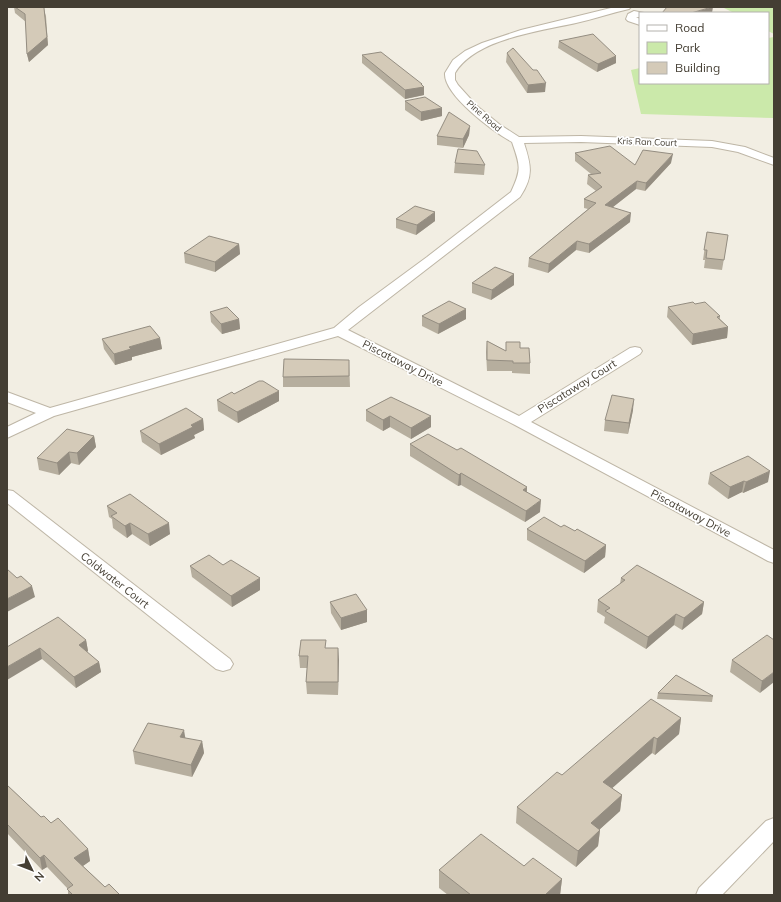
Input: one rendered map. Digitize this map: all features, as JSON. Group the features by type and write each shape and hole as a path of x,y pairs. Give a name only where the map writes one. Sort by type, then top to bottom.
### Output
{"street":[{"path":"630,11 631,19 639,22"},
{"name":"Pine Road","path":"517,140 505,135 468,103 457,90 450,79 450,74 455,64 466,55 497,41 630,11"},
{"name":"Kris Ran Court","path":"517,140 581,139 712,144 741,149 774,162"},
{"path":"7,433 49,413 339,331 364,310 432,260 516,194 524,177 526,164 517,140"},
{"name":"Piscataway Drive","path":"339,331 770,550"},
{"name":"Piscataway Court","path":"520,422 635,351"},
{"path":"7,397 49,413"},
{"name":"Coldwater Court","path":"7,495 223,664"},
{"path":"707,895 774,827"}],"green space":[{"path":"722,7 774,7 774,34 769,32 769,12 732,12"},
{"path":"774,37 774,118 641,114 631,70 639,68 639,84 769,84 769,38"}],"building":[{"path":"15,7 44,8 47,37 27,54 25,14"},
{"path":"667,7 712,7 694,12 663,12"},
{"path":"593,34 616,56 598,64 559,41"},
{"path":"513,48 533,70 537,70 546,83 528,85 507,53"},
{"path":"381,52 424,87 405,90 362,55"},
{"path":"425,97 442,108 421,112 405,101"},
{"path":"449,112 470,126 463,139 437,136"},
{"path":"610,146 635,165 643,150 673,154 646,183 637,181 605,205 631,213 589,244 577,241 549,264 529,258 596,203 584,199 602,187 588,175 601,173 575,153"},
{"path":"458,149 477,151 485,165 455,163"},
{"path":"415,206 435,212 417,225 396,219"},
{"path":"707,232 728,235 724,260 706,258 707,250 704,250"},
{"path":"209,236 239,244 215,262 184,253"},
{"path":"495,267 514,274 492,290 472,283"},
{"path":"449,301 466,309 439,324 422,316"},
{"path":"693,302 695,304 705,302 720,316 717,317 728,327 693,334 668,307"},
{"path":"227,307 239,319 221,324 210,312"},
{"path":"150,326 160,338 129,347 131,349 114,354 102,339"},
{"path":"487,341 506,351 506,342 520,342 520,348 529,348 530,363 487,360"},
{"path":"284,359 349,360 349,376 283,377"},
{"path":"259,381 263,381 279,391 237,412 217,400 232,392 234,394"},
{"path":"612,395 634,399 629,423 605,420"},
{"path":"391,397 431,416 411,428 390,416 383,420 366,410"},
{"path":"186,408 203,419 191,425 193,427 159,444 140,431"},
{"path":"67,429 94,436 77,453 69,452 57,463 37,458"},
{"path":"428,434 457,450 461,448 527,487 523,490 541,500 526,511 461,473 459,475 410,444"},
{"path":"748,456 770,471 746,482 744,481 730,487 710,473"},
{"path":"130,494 169,523 148,534 130,523 125,526 111,516 117,513 107,506"},
{"path":"544,517 561,527 564,525 575,531 577,529 606,545 585,561 527,529"},
{"path":"209,555 223,565 231,560 260,578 231,596 190,566"},
{"path":"637,565 704,602 684,618 676,614 648,637 605,611 610,608 598,600 625,580 621,578"},
{"path":"7,569 17,578 21,576 32,586 7,599"},
{"path":"356,594 367,610 341,618 330,602"},
{"path":"58,617 86,640 79,645 99,662 74,677 40,648 7,667 7,647"},
{"path":"767,635 774,640 774,672 762,681 732,660"},
{"path":"301,640 326,640 325,648 338,648 338,682 306,682 308,656 299,656"},
{"path":"676,675 713,696 658,693"},
{"path":"651,699 681,718 657,739 654,737 603,782 622,795 591,823 600,830 578,851 517,807 557,772 562,775"},
{"path":"148,723 184,730 180,737 202,741 191,765 133,751"},
{"path":"7,785 41,817 44,816 51,823 58,818 88,849 74,858 105,887 109,884 120,895 73,895 67,889 73,885 44,855 40,858 7,824"},
{"path":"481,834 524,866 533,858 562,879 545,895 471,895 439,870"}]}
